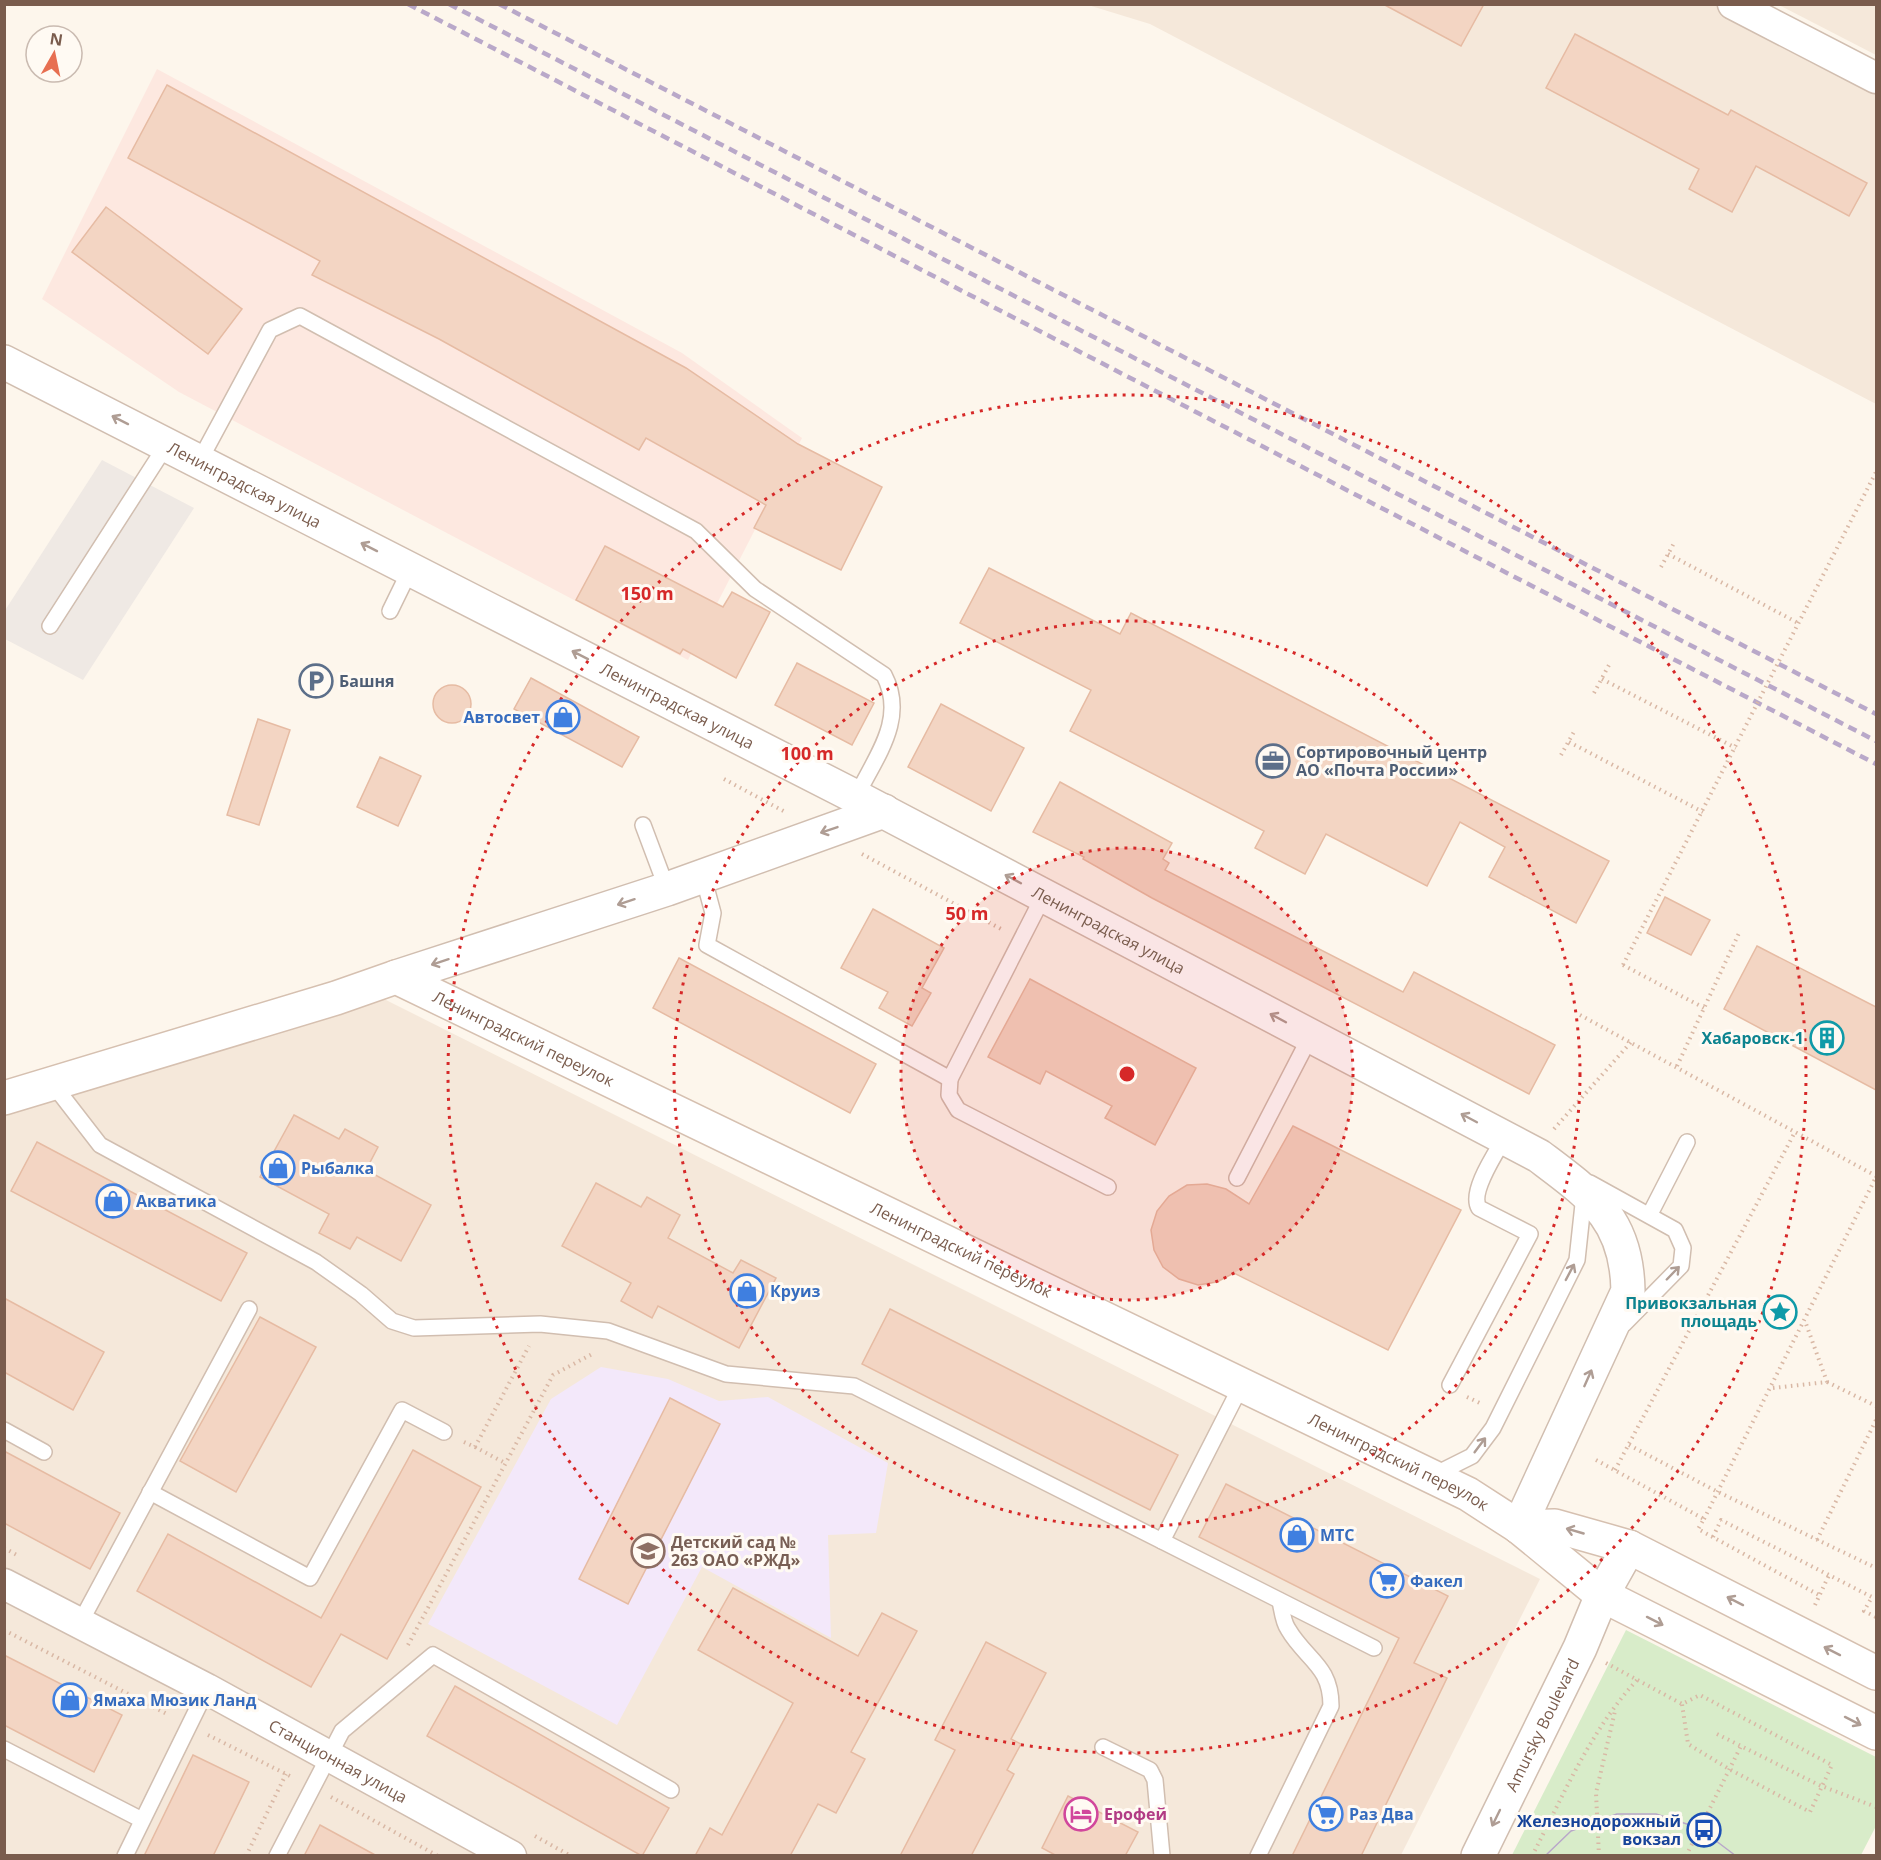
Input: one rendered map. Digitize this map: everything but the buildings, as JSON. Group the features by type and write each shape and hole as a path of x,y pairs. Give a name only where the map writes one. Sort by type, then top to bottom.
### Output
{"street":[{"path":"1733,4 1876,78"},
{"name":"Ленинградская улица","path":"4,362 200,460 870,804 1504,1137 1546,1143 1584,1191 1611,1220 1628,1268 1628,1291 1519,1527"},
{"path":"4,1098 336,998 396,976 667,889 823,832 870,804"},
{"name":"Ленинградский переулок","path":"396,976 1468,1494 1519,1527 1602,1595 1876,1733"},
{"path":"1519,1527 1555,1526 1629,1547 1876,1673"},
{"name":"Amursky Boulevard","path":"1478,1856 1580,1648 1602,1595 1629,1547"},
{"name":"Станционная улица","path":"4,1584 207,1689 511,1856"}],"lane":[{"path":"200,460 270,330 300,316 696,531 755,589 884,675 891,688 894,704 893,721 870,804"},
{"path":"50,626 167,444"},
{"path":"390,611 411,568"},
{"path":"643,825 667,889"},
{"path":"704,876 713,913 707,945 950,1078"},
{"path":"1044,895 950,1078 949,1095 958,1110 1108,1187"},
{"path":"1237,1178 1311,1035"},
{"path":"52,1083 100,1145 316,1262 361,1294 392,1321 414,1328 540,1324 608,1331 726,1374 854,1386 1374,1648"},
{"path":"1450,1385 1530,1234 1479,1208 1476,1203 1477,1191 1504,1137"},
{"path":"1650,1214 1688,1142"},
{"path":"1546,1143 1675,1230 1683,1248 1681,1266 1603,1345"},
{"path":"1432,1476 1472,1456 1493,1428 1576,1260 1584,1191"},
{"path":"80,1623 249,1309"},
{"path":"1162,1541 1242,1384"},
{"path":"150,1492 310,1578 402,1410 444,1432"},
{"path":"4,1430 44,1452"},
{"path":"1258,1856 1331,1706 1331,1689 1324,1672 1287,1629 1280,1602"},
{"path":"277,1856 328,1754 342,1731 433,1655 671,1790"},
{"path":"125,1856 207,1689"},
{"path":"1103,1747 1150,1770 1155,1780 1162,1856"},
{"path":"4,1749 142,1820"}],"path":[{"path":"1706,1009 1623,965 1876,472"},
{"path":"1660,567 1674,543"},
{"path":"1668,554 1800,624"},
{"path":"1594,693 1609,665"},
{"path":"1602,678 1736,748"},
{"path":"1561,755 1575,730"},
{"path":"1569,742 1703,812"},
{"path":"724,779 1021,939"},
{"path":"1677,1066 1706,1009 1740,932"},
{"path":"1580,1015 1677,1066 1876,1177 1772,1388 1698,1529 1819,1595"},
{"path":"1546,1143 1631,1042"},
{"path":"1616,1470 1796,1132"},
{"path":"1805,1321 1827,1382"},
{"path":"475,1447 540,1324"},
{"path":"404,1652 553,1375 626,1337"},
{"path":"1772,1388 1827,1382 1876,1406"},
{"path":"1817,1540 1876,1420"},
{"path":"444,1432 505,1463"},
{"path":"1629,1445 1716,1491 1876,1568"},
{"path":"1596,1460 1704,1519"},
{"path":"1713,1537 1721,1520 1872,1597 1864,1611 1876,1617"},
{"path":"1815,1605 1829,1575"},
{"path":"4,1630 312,1786 438,1856"},
{"path":"1605,1663 1682,1704"},
{"path":"1533,1856 1590,1744 1625,1693 1638,1680"},
{"path":"1700,1695 1832,1765 1810,1812 1729,1769 1688,1744 1682,1704 1700,1695"},
{"path":"1599,1856 1596,1793 1615,1710"},
{"path":"1717,1734 1823,1786 1876,1807"},
{"path":"1686,1856 1741,1746"},
{"path":"246,1856 286,1774"}],"shaded area":[{"path":"1088,5 1717,5 1876,85 1876,404 1150,24"},
{"path":"1779,5 1876,5 1876,55"},
{"path":"157,69 682,353 802,438 688,660 179,392 42,299"},
{"path":"102,460 194,508 83,680 5,639 4,612"},
{"path":"380,997 1540,1579 1401,1855 5,1855 4,1116"},
{"name":"Детский сад № 263 ОАО «РЖД»","path":"601,1367 668,1379 719,1401 768,1397 888,1463 876,1533 828,1535 831,1638 702,1567 617,1725 428,1624 551,1399"}],"green space":[{"path":"1626,1630 1876,1757 1876,1826 1861,1855 1512,1855"}],"tram line":[{"path":"1545,1856 1571,1831 1617,1814 1656,1814 1699,1828 1736,1856"}],"railway":[{"path":"408,4 1876,764"},
{"path":"449,4 1876,741"},
{"path":"499,4 1876,714"}],"place":[{"name":"Башня","path":"316,681"},
{"name":"Автосвет","path":"563,717"},
{"name":"Сортировочный центр АО «Почта России»","path":"1273,761"},
{"name":"Хабаровск-1","path":"1827,1038"},
{"name":"Рыбалка","path":"278,1168"},
{"name":"Акватика","path":"113,1201"},
{"name":"Круиз","path":"747,1291"},
{"name":"Привокзальная площадь","path":"1780,1312"},
{"name":"МТС","path":"1297,1535"},
{"name":"Детский сад № 263 ОАО «РЖД»","path":"648,1551"},
{"name":"Факел","path":"1387,1581"},
{"name":"Ямаха Мюзик Ланд","path":"70,1700"},
{"name":"Ерофей","path":"1081,1814"},
{"name":"Раз Два","path":"1326,1814"},
{"name":"Железнодорожный вокзал","path":"1704,1830"}]}
